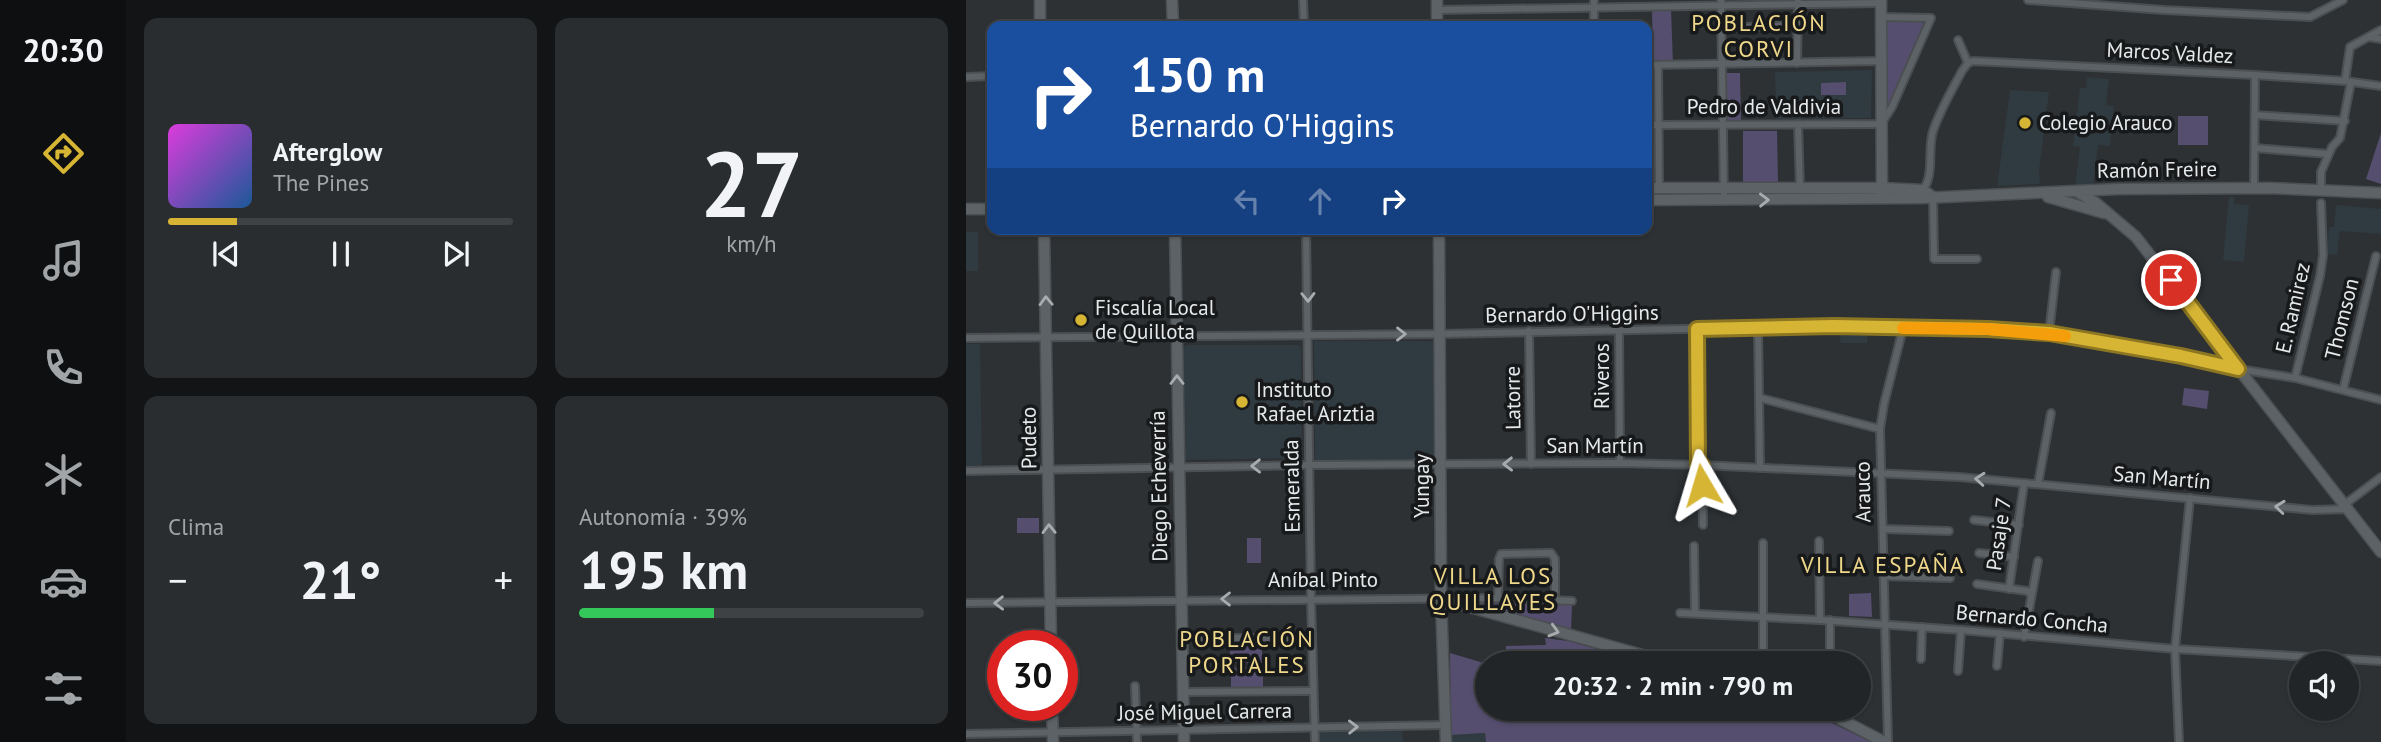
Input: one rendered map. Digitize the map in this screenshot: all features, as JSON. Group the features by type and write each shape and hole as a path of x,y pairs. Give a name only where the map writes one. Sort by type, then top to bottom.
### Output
{"main road":[{"path":"1040,0 1040,21"},
{"path":"1172,0 1173,21"},
{"path":"1881,2 1882,193"},
{"name":"Ramón Freire","path":"1652,188 1800,188 1882,193 1912,198 2100,190 2254,188 2381,193"},
{"path":"1912,198 1923,190 1933,197"},
{"name":"Ramón Freire","path":"1652,200 1724,200 1923,190"},
{"path":"2096,203 2100,190"},
{"path":"2078,191 2136,237 2381,552"},
{"path":"2026,194 2057,199 2113,217"},
{"path":"966,209 987,209"},
{"name":"Pudeto","path":"1044,235 1051,630"},
{"name":"Diego Echeverría","path":"1175,235 1184,742"},
{"name":"Yungay","path":"1439,235 1441,599 1446,742"},
{"name":"Aníbal Pinto","path":"1441,599 1628,651"},
{"path":"1847,721 1886,742"}],"street":[{"path":"1303,0 1304,21"},
{"path":"2028,0 2310,17 2343,0"},
{"path":"2164,0 2164,10"},
{"path":"1797,63 1798,1"},
{"path":"1437,5 1881,2"},
{"path":"1594,3 1594,21"},
{"path":"1721,3 1724,200"},
{"path":"1881,17 1931,18 1892,107 1881,124"},
{"path":"1722,28 1798,25"},
{"path":"2321,190 2322,172 2328,154 2340,138 2345,121 2350,47 2381,30"},
{"path":"2369,37 2381,39"},
{"path":"1923,190 1929,180 1933,132 1962,71 1969,63 1958,40"},
{"path":"1652,65 1881,61"},
{"name":"Marcos Valdez","path":"1969,63 1980,61 2255,75 2348,81 2381,86"},
{"path":"1658,65 1659,187"},
{"path":"2254,188 2255,75"},
{"path":"966,76 987,76"},
{"path":"2255,115 2345,121"},
{"path":"1798,124 1800,188"},
{"name":"Pedro de Valdivia","path":"1652,125 1881,124"},
{"path":"2255,148 2328,154"},
{"path":"1933,197 1934,259 1977,259"},
{"name":"E. Ramirez","path":"2295,378 2320,276 2323,255 2321,203"},
{"name":"Esmeralda","path":"1306,235 1315,742"},
{"name":"Thomson","path":"2343,390 2376,257"},
{"path":"2049,333 2056,272"},
{"path":"1758,327 1760,468"},
{"name":"Bernardo O'Higgins","path":"966,338 1440,334 1758,327 1988,329 2049,333 2181,356 2295,378 2381,400"},
{"name":"Arauco","path":"1886,742 1880,429 1903,328"},
{"path":"1697,329 1703,524"},
{"name":"Latorre","path":"1529,331 1531,464"},
{"name":"Riveros","path":"1619,331 1620,463"},
{"path":"1760,398 1880,429"},
{"path":"2038,484 2051,413"},
{"name":"San Martín","path":"966,471 1310,465 1700,465 1959,477 2323,511 2346,507"},
{"path":"2346,507 2381,477"},
{"name":"Pasaje 7","path":"2010,589 2024,483"},
{"path":"2179,742 2175,649 2190,498"},
{"path":"1974,520 2019,525"},
{"path":"1883,529 1949,531"},
{"path":"1819,541 1820,620"},
{"path":"1763,543 1763,651"},
{"path":"1694,546 1695,614"},
{"path":"1979,553 2014,557"},
{"path":"1498,598 1501,554 1554,555 1555,600"},
{"name":"Pasaje 7","path":"2024,637 2038,561"},
{"path":"1883,576 1950,578"},
{"path":"1977,584 2031,594"},
{"name":"Aníbal Pinto","path":"966,603 1181,599 1441,599"},
{"path":"1441,599 1572,601"},
{"name":"Bernardo Concha","path":"1680,613 1830,620 2175,649 2381,661"},
{"path":"1830,620 1830,651"},
{"path":"1921,659 1922,627"},
{"path":"1958,671 1961,630"},
{"path":"1997,666 2000,633"},
{"path":"1182,638 1312,638"},
{"path":"1135,686 1137,742"},
{"path":"1183,692 1313,691"},
{"name":"José Miguel Carrera","path":"966,734 1053,737 1136,731 1445,725"}],"shaded area":[{"path":"1652,9 1671,9 1673,64 1653,65"},
{"path":"1889,20 1921,21 1926,27 1888,110 1885,24"},
{"path":"1872,70 1871,118 1776,119 1775,72"},
{"path":"1726,73 1740,73 1741,120 1727,120"},
{"path":"2087,77 2109,79 2106,105 2114,106 2110,146 2098,145 2093,187 2075,187 2080,147 2073,146 2080,88 2086,88"},
{"path":"1846,82 1846,95 1821,95 1821,83"},
{"name":"Colegio Arauco","path":"2010,90 2049,92 2039,170 2040,184 1997,186"},
{"path":"2178,116 2208,116 2208,145 2178,145"},
{"path":"1743,131 1777,131 1778,183 1743,184"},
{"path":"2381,133 2381,184 2366,179"},
{"path":"2229,197 2234,197 2234,204 2249,205 2244,262 2223,260"},
{"path":"2336,205 2381,209 2381,234 2340,231 2337,255 2327,254 2329,227 2334,227"},
{"path":"966,232 978,232 978,271 966,271"},
{"path":"1841,330 1867,331 1867,343 1840,343"},
{"path":"1314,341 1436,341 1436,462 1315,462"},
{"path":"966,344 980,344 982,466 966,466"},
{"name":"Instituto Rafael Ariztia","path":"1186,345 1301,346 1302,455 1299,458 1184,460 1183,348"},
{"path":"2184,388 2209,391 2207,409 2182,405"},
{"path":"1017,518 1039,518 1039,533 1017,533"},
{"path":"1247,538 1261,538 1261,563 1247,563"},
{"path":"1871,593 1872,617 1849,616 1849,594"},
{"path":"1471,603 1572,605 1571,631"},
{"path":"1545,638 1603,651 1506,651 1506,646 1546,645"},
{"path":"1230,643 1262,643 1262,663 1230,663"},
{"path":"1450,653 1475,660 1475,721 1827,721 1871,742 1486,742 1485,733 1451,735"},
{"path":"1263,666 1263,687 1231,688 1231,668"},
{"path":"1402,728 1403,742 1319,742 1318,729"},
{"path":"1485,733 1486,742 1451,742 1451,735"}],"slow traffic":[{"path":"1903,328 1988,329 2065,336"}],"place":[{"name":"Colegio Arauco","path":"2025,123"},
{"name":"Fiscalía Local de Quillota","path":"1081,320"},
{"name":"Instituto Rafael Ariztia","path":"1242,402"}],"district":[{"name":"POBLACIÓN CORVI","path":"1759,36"},
{"name":"VILLA ESPAÑA","path":"1883,565"},
{"name":"VILLA LOS QUILLAYES","path":"1493,589"},
{"name":"POBLACIÓN PORTALES","path":"1247,652"}],"route":[{"path":"1702,485 1702,465 1698,465 1697,329 1834,326 2049,333 2181,356 2238,369 2171,280"}]}
